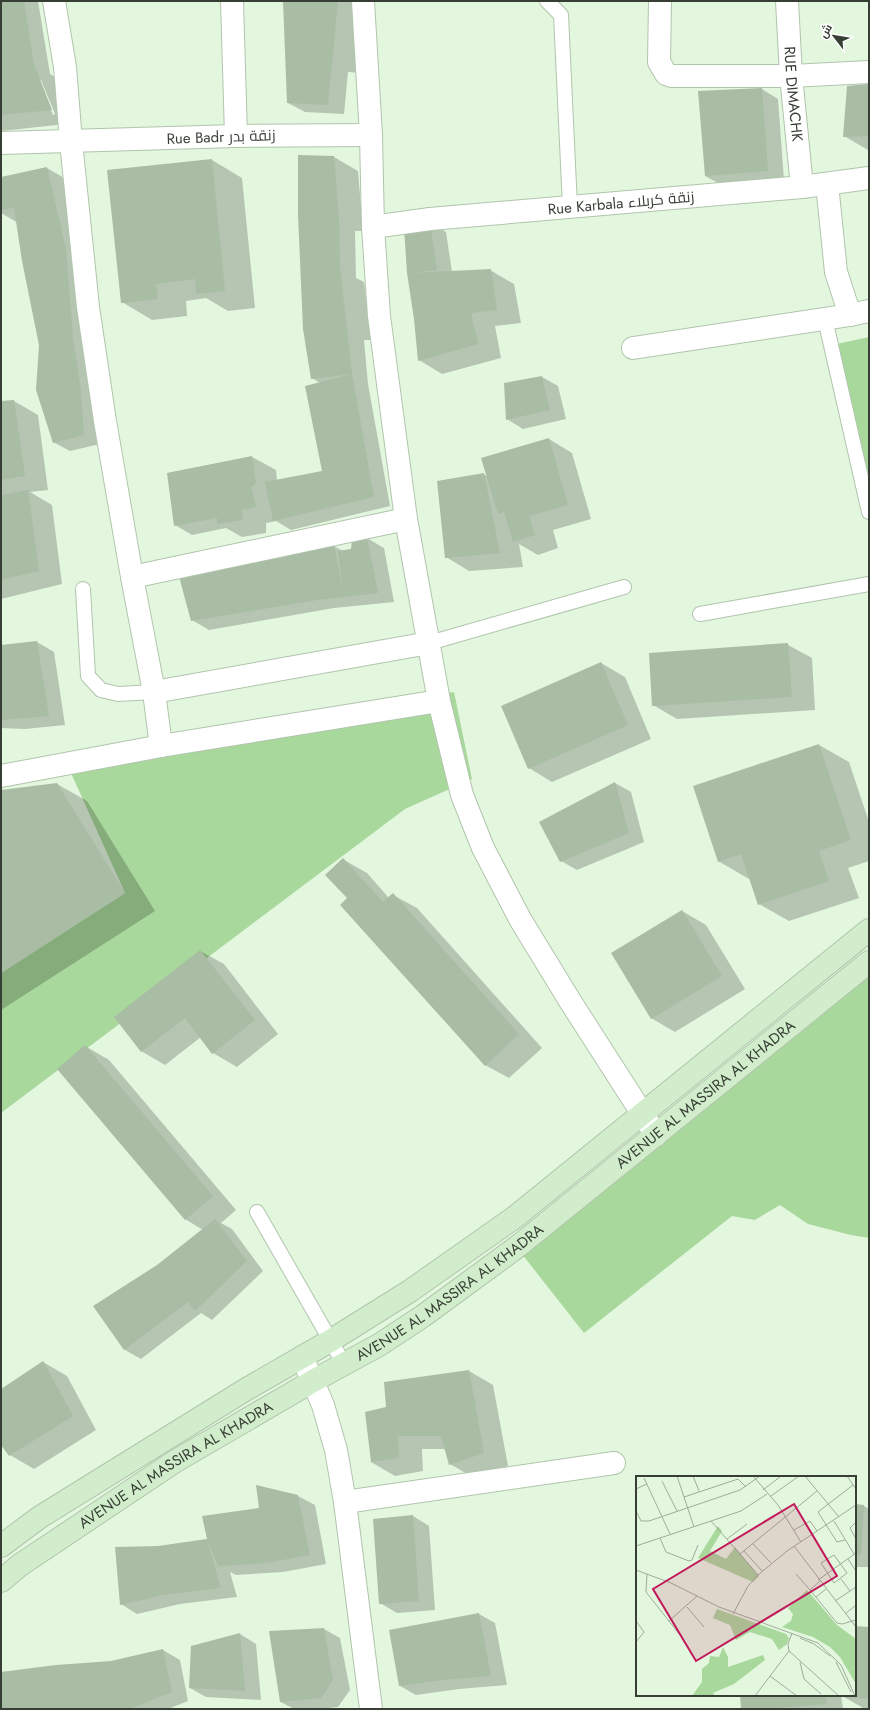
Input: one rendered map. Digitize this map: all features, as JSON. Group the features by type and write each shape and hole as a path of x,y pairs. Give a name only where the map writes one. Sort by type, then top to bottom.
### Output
{"main road":[{"name":"AVENUE AL MASSIRA AL KHADRA","path":"1,1546 40,1517 245,1390 330,1341 416,1287 515,1217 869,930"},
{"name":"AVENUE AL MASSIRA AL KHADRA","path":"1,1581 20,1565 174,1462 411,1324 466,1286 656,1135 869,962"}],"street":[{"path":"54,1 65,67 71,142 91,322 105,421 132,578 154,692 161,746"},
{"path":"232,1 236,136"},
{"path":"363,1 372,135 373,227 379,316 406,519 439,701 462,795 484,848 520,919 570,1001 656,1135"},
{"path":"660,1 659,62 666,74 672,76 791,76 869,72"},
{"name":"RUE DIMACHK","path":"787,1 791,76 802,187"},
{"name":"Rue Badr زنقة بدر","path":"1,143 236,136 372,135"},
{"name":"Rue Karbala زنقة كربلاء","path":"373,227 430,219 802,187 869,178"},
{"path":"633,348 859,313 836,272 827,184"},
{"path":"132,578 406,519"},
{"path":"154,692 429,643"},
{"path":"1,776 161,746 439,701"},
{"path":"302,1357 324,1405 336,1450 345,1502 371,1709"},
{"path":"345,1502 614,1463"}],"lane":[{"path":"547,1 561,15 570,207"},
{"path":"825,319 869,512"},
{"path":"700,614 869,584"},
{"path":"429,643 624,587"},
{"path":"83,589 88,676 101,690 118,694 154,692"},
{"path":"257,1212 344,1364"}],"green space":[{"path":"869,337 869,490 837,344"},
{"path":"454,692 472,779 405,809 1,1113 1,973 125,893 62,753"},
{"path":"869,966 869,1238 808,1224 780,1205 755,1220 732,1216 584,1333 518,1249"}],"building":[{"path":"1,1 24,1 34,64 52,110 1,115"},
{"path":"283,1 338,1 328,105 287,103"},
{"path":"869,84 869,136 843,137 847,86"},
{"path":"762,88 768,171 705,176 698,91"},
{"path":"298,155 334,156 339,218 340,267 352,374 311,379 303,329 298,215"},
{"path":"212,159 225,291 196,294 195,279 156,284 158,299 121,303 107,170"},
{"path":"47,167 66,249 73,337 81,391 84,435 53,443 36,390 39,345 22,261 14,208 1,210 1,177"},
{"path":"430,222 437,270 411,273 491,269 497,310 471,313 478,344 418,361 414,319 407,273 404,227"},
{"path":"352,374 374,497 273,521 265,482 322,471 305,386"},
{"path":"542,376 550,410 506,420 504,383"},
{"path":"14,400 25,476 1,480 1,401"},
{"path":"549,438 568,505 529,516 535,535 513,542 504,512 498,514 481,458"},
{"path":"252,456 256,483 251,487 256,507 242,510 243,520 217,524 217,518 174,526 167,473"},
{"path":"484,473 500,553 445,558 437,481"},
{"path":"28,490 39,571 1,580 1,495"},
{"path":"367,537 378,593 317,600 191,621 177,569 278,552 279,559 286,557 286,550 334,545 343,591 338,551 351,549 352,541"},
{"path":"37,641 49,716 1,720 1,645"},
{"path":"788,643 792,697 652,706 649,653"},
{"path":"601,662 628,725 528,769 501,706"},
{"path":"819,744 851,840 819,851 829,881 758,905 741,854 718,862 693,786"},
{"path":"615,782 629,833 560,862 539,822"},
{"path":"57,783 125,893 1,973 1,790"},
{"path":"343,858 383,902 393,893 519,1034 485,1066 340,905 347,898 325,875"},
{"path":"682,910 722,976 651,1019 611,953"},
{"path":"200,950 255,1020 212,1054 185,1018 141,1052 114,1017"},
{"path":"85,1045 213,1196 185,1220 57,1069"},
{"path":"215,1219 247,1261 195,1311 188,1302 124,1350 93,1306 157,1265"},
{"path":"43,1361 73,1416 9,1456 1,1445 1,1389"},
{"path":"469,1370 484,1453 449,1465 441,1436 398,1436 399,1458 371,1462 365,1412 386,1407 384,1382"},
{"path":"256,1485 298,1495 310,1555 266,1563 218,1566 207,1540 221,1588 163,1595 120,1605 115,1547 158,1546 207,1539 202,1516 259,1508"},
{"path":"856,1504 864,1505 861,1555 856,1555"},
{"path":"413,1515 419,1601 379,1604 373,1519"},
{"path":"479,1613 491,1676 442,1680 399,1686 389,1630"},
{"path":"856,1626 869,1627 869,1699 843,1697 856,1696"},
{"path":"324,1628 333,1680 321,1698 280,1702 269,1631"},
{"path":"240,1633 245,1691 189,1688 191,1646"},
{"path":"163,1649 172,1692 129,1709 1,1709 1,1672 56,1665 111,1661"},
{"path":"740,1696 826,1696 827,1704 765,1709 741,1709"}]}
